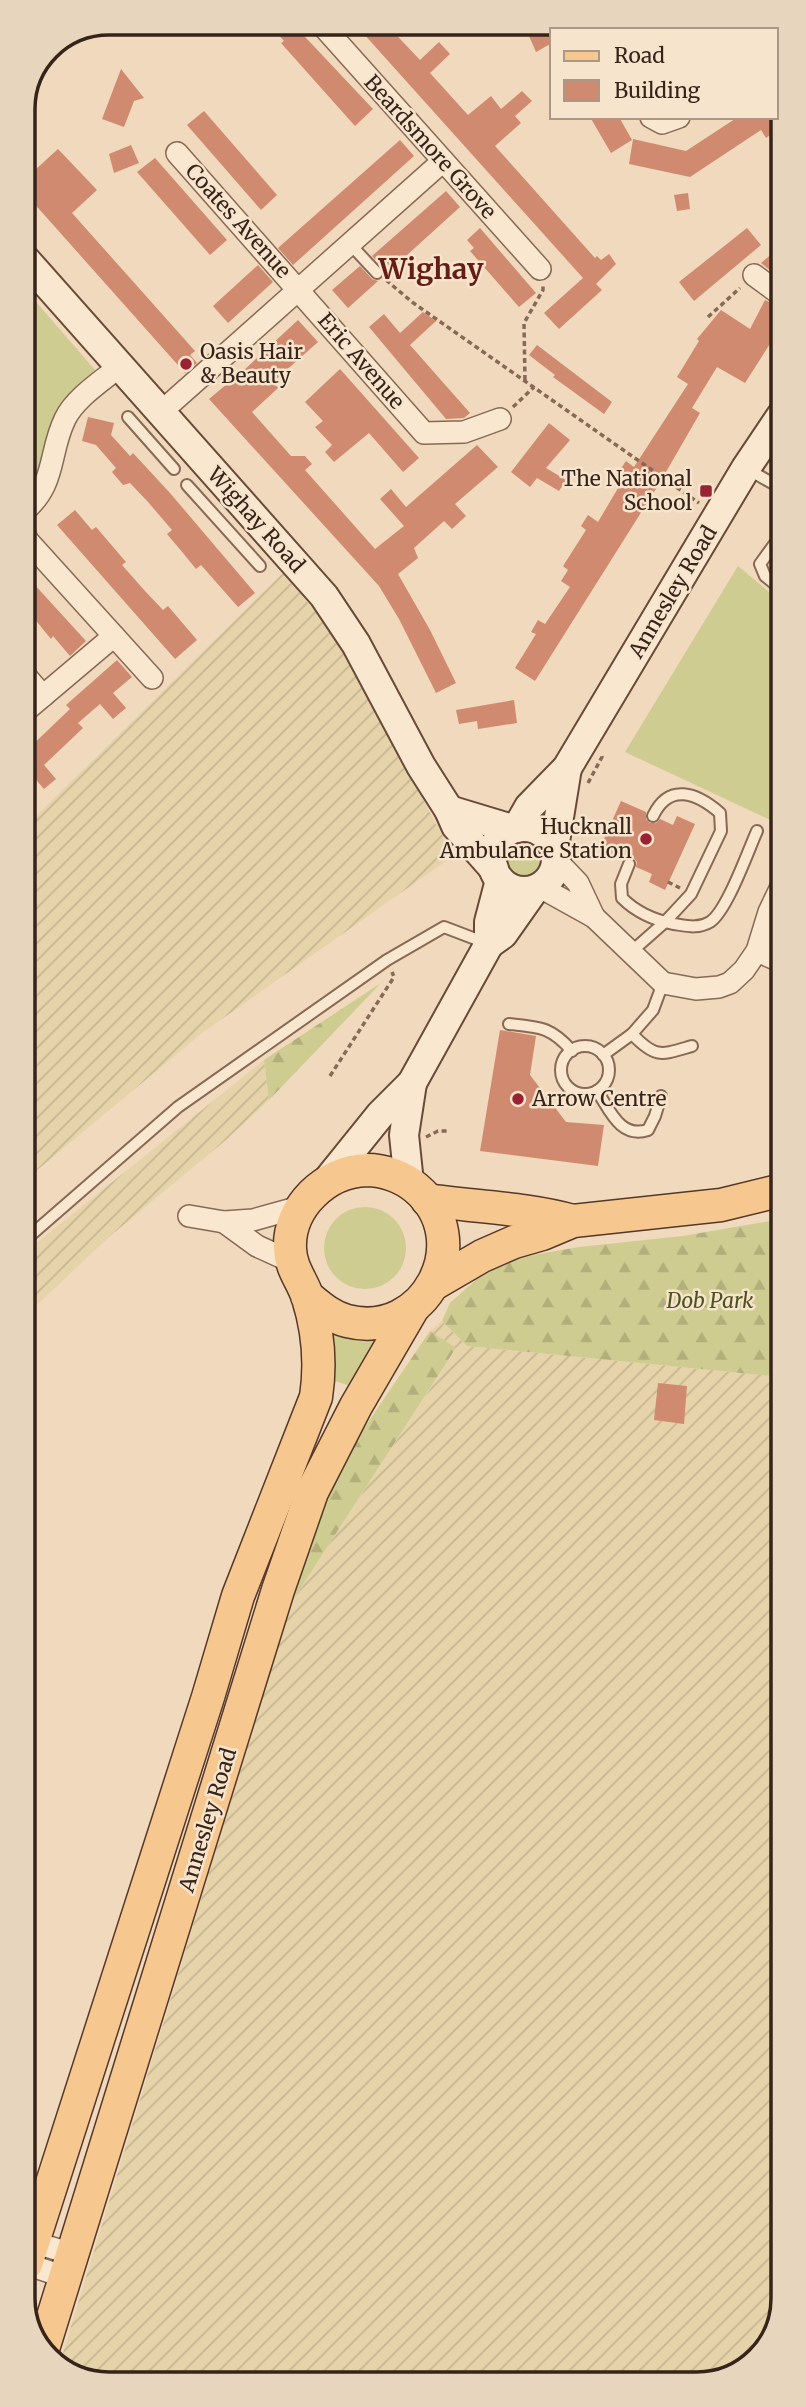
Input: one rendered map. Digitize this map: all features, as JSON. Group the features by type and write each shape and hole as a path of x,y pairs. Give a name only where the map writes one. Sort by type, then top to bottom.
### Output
{"main road":[{"name":"Wighay Road","path":"35,270 120,366 156,421 240,502 324,596 356,644 456,826 497,874"},
{"name":"Annesley Road","path":"515,829 529,807 567,768 746,468 771,431"},
{"name":"Annesley Road","path":"555,854 567,768"},
{"path":"449,810 515,829"},
{"path":"488,944 503,934 537,888 554,872 555,854 548,838 540,831 528,827 515,829 502,836 495,845 492,857 497,874 488,944 412,1083 380,1115 326,1182 306,1199 294,1222 290,1248 292,1262 307,1296 325,1311 346,1321 369,1324 392,1319 413,1308 434,1284 482,1256 514,1241 542,1234 573,1221 721,1205 771,1193"},
{"path":"497,874 516,890 537,888"},
{"path":"412,1083 404,1135 418,1191 438,1219 443,1241 442,1263 434,1284"},
{"path":"326,1182 346,1173 368,1170 389,1174 418,1191 488,1208 539,1212 573,1221"},
{"name":"Annesley Road","path":"35,2228 208,1697 238,1596 316,1397 320,1373 318,1349 307,1296"},
{"name":"Annesley Road","path":"46,2338 278,1590 308,1504 356,1406 413,1308"}],"street":[{"name":"Beardsmore Grove","path":"331,35 540,269"},
{"path":"655,119 662,123 673,119"},
{"name":"Coates Avenue","path":"177,153 298,290"},
{"path":"156,421 443,161"},
{"path":"754,275 771,288"},
{"name":"Eric Avenue","path":"298,290 424,433 464,432 500,419"},
{"path":"35,502 44,489 64,420 71,409 120,366"},
{"path":"35,549 152,678"},
{"path":"35,703 114,636"},
{"path":"35,687 43,696"},
{"path":"555,854 578,883 594,917"},
{"path":"537,888 594,917 663,983 696,989 719,987 738,977 757,951 771,908"},
{"path":"757,951 771,957"},
{"path":"189,1216 224,1222 253,1220 303,1206"},
{"path":"224,1222 257,1246 292,1262"},
{"path":"35,2255 69,2266"}],"lane":[{"path":"350,244 377,273"},
{"path":"128,416 156,421 174,469"},
{"path":"746,468 771,482"},
{"path":"187,485 260,566"},
{"path":"220,521 240,502"},
{"path":"771,549 760,564 765,576 771,581"},
{"path":"631,952 691,894 722,831 720,813 708,802 684,794 671,794 659,802 653,816"},
{"path":"629,864 621,884 622,898 635,911 664,922 694,928 711,921 722,909 757,831"},
{"path":"35,1231 178,1107 387,960 444,927 488,944"},
{"path":"603,1055 632,1034 653,1010 663,983"},
{"path":"509,1024 544,1028 558,1035 572,1051"},
{"path":"632,1034 648,1050 665,1054 692,1046"},
{"path":"585,1046 598,1050 603,1055 607,1060 609,1074 603,1087 583,1094 565,1083 563,1062 572,1051 585,1046"},
{"path":"597,1091 619,1123 628,1132 638,1133 648,1130 661,1096"}],"path":[{"path":"525,380 524,323 543,290 540,269"},
{"path":"377,273 412,302 718,516"},
{"path":"708,317 754,275"},
{"path":"500,419 534,387"},
{"path":"330,1076 394,977 387,960"}],"shaded area":[{"path":"283,573 336,636 453,856 202,1033 35,1172 35,817"},
{"path":"264,1060 269,1100 226,1140 110,1236 35,1307 35,1244"},
{"path":"442,1321 467,1346 771,1376 771,2298 767,2322 756,2343 738,2360 716,2369 697,2372 104,2372 80,2366 62,2356 291,1603 456,1349 430,1331"}],"green space":[{"path":"35,301 95,370 60,405 35,486"},
{"path":"738,566 771,594 771,820 625,752"},
{"path":"524,838 539,845 546,860 539,875 524,882 509,875 502,860 509,845"},
{"path":"381,983 269,1100 264,1060"},
{"path":"357,1207 373,1207 388,1214 399,1225 406,1240 403,1264 394,1277 373,1289 357,1289 342,1282 331,1271 324,1256 324,1240 331,1225 342,1214"},
{"name":"Dob Park","path":"771,1221 771,1376 467,1346 442,1321 450,1303 478,1278 516,1258 579,1247 683,1236"},
{"path":"430,1331 456,1348 291,1603 316,1521 352,1446"},
{"path":"330,1334 354,1338 373,1338 377,1342 353,1387 329,1379"}],"building":[{"path":"279,35 303,35 373,109 355,126 281,43 284,41"},
{"path":"365,35 396,35 420,60 439,42 450,54 430,73 468,115 491,96 501,109 522,91 532,101 515,116 521,123 495,146 595,258 597,256 601,260 609,254 616,264 596,284 602,290 559,329 544,313 583,278"},
{"path":"529,35 550,35 550,44 536,52"},
{"path":"121,69 144,98 134,101 124,127 102,119"},
{"path":"204,111 277,195 261,210 187,125"},
{"path":"591,119 620,119 632,140 611,153"},
{"path":"735,119 771,119 771,134 766,138 761,130 690,177 629,164 633,139 686,151"},
{"path":"400,140 414,156 293,265 278,248"},
{"path":"131,145 139,163 114,173 109,154"},
{"path":"58,149 97,190 72,213 195,351 190,355 197,363 185,373 35,204 35,170"},
{"path":"155,158 227,240 210,255 137,172"},
{"path":"446,191 460,207 385,275 383,268 372,256"},
{"path":"688,193 690,209 677,211 674,195"},
{"path":"480,228 536,293 519,307 470,251 474,248 467,240"},
{"path":"747,228 761,245 694,301 679,282"},
{"path":"771,254 771,271 761,263"},
{"path":"258,265 273,282 228,323 213,306"},
{"path":"360,266 372,279 378,281 348,308 332,290"},
{"path":"765,300 771,303 771,342 745,383 717,367 692,408 700,413 659,484 535,681 515,668 536,634 531,632 538,620 545,624 570,587 561,581 568,570 563,566 586,530 581,526 588,515 598,522 624,478 617,474 626,461 634,467 688,384 677,377 699,341 697,339 721,310 750,329"},
{"path":"423,312 436,321 410,345 470,413 464,418 446,419 369,327 384,314 400,333"},
{"path":"298,320 318,342 273,382 278,388 252,412 291,456 305,456 312,464 305,470 375,549 404,526 380,499 391,489 406,507 477,445 498,467 455,504 466,516 452,529 444,521 414,548 418,558 398,574 456,683 436,693 399,619 379,586 209,399 228,385"},
{"path":"537,345 612,402 604,414 553,377 555,375 529,355"},
{"path":"340,369 419,458 403,472 369,433 334,462 325,452 332,445 315,427 323,421 305,402"},
{"path":"88,417 114,423 111,435 130,456 133,453 170,493 255,593 238,607 201,565 196,569 167,534 172,530 148,502 130,483 123,485 112,472 116,468 96,445 82,441"},
{"path":"549,423 570,440 546,468 566,480 559,491 537,478 530,487 511,472"},
{"path":"75,510 92,530 96,527 126,562 122,565 145,591 163,610 168,606 197,640 175,659 57,525"},
{"path":"35,585 86,641 70,656 53,636 51,639 35,619"},
{"path":"117,660 132,677 113,693 126,708 113,719 100,704 78,723 83,728 44,765 56,779 44,789 35,778 35,742 70,709 66,705"},
{"path":"514,700 517,723 478,729 477,721 459,724 456,710"},
{"name":"Hucknall Ambulance Station","path":"621,801 646,812 646,819 650,823 656,823 660,819 673,825 677,816 695,824 665,890 649,882 652,874 636,867 637,862 633,857 627,856 622,860 599,850"},
{"name":"Arrow Centre","path":"500,1030 536,1036 530,1075 566,1122 604,1125 598,1166 480,1151"},
{"path":"658,1383 687,1386 684,1424 654,1420"}],"place":[{"name":"Oasis Hair & Beauty","path":"186,364"},
{"name":"The National School","path":"706,491"},
{"name":"Hucknall Ambulance Station","path":"646,839"},
{"name":"Arrow Centre","path":"518,1099"}],"district":[{"name":"Wighay","path":"431,269"}]}
